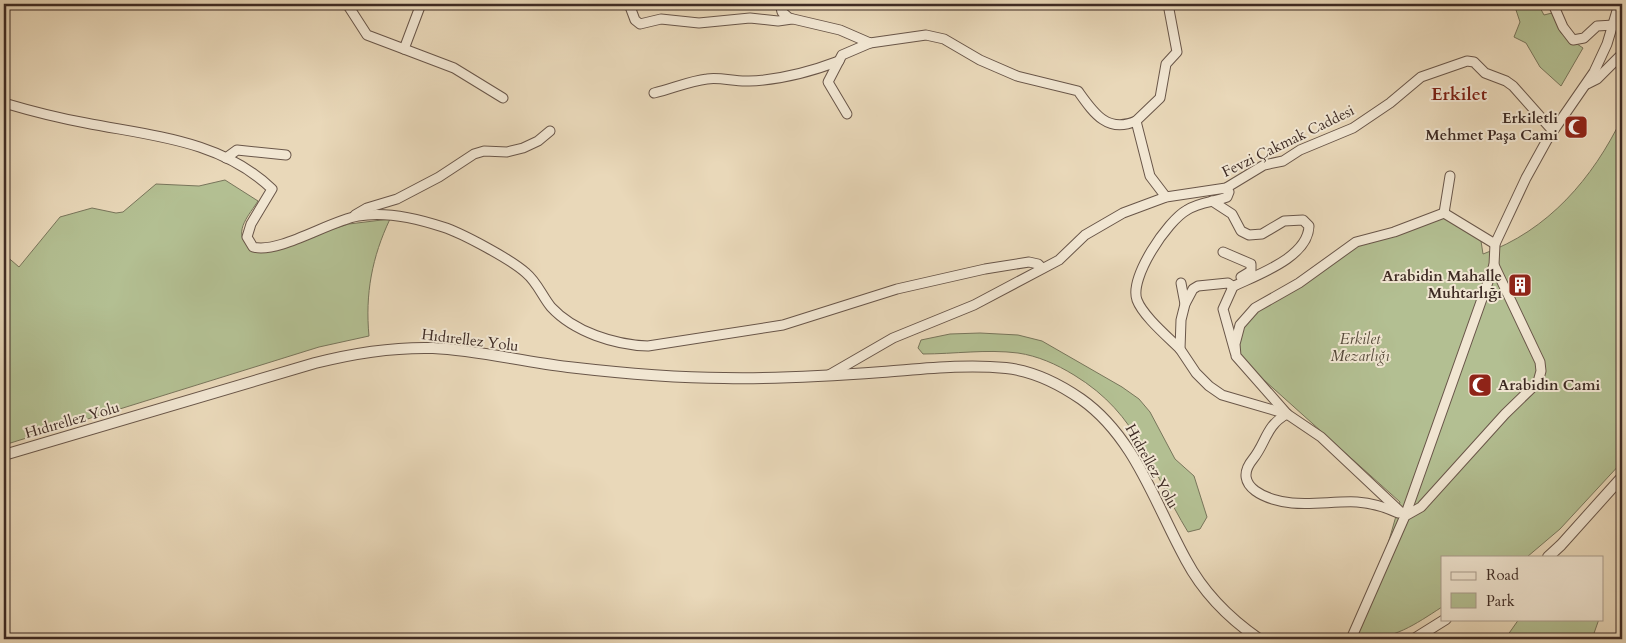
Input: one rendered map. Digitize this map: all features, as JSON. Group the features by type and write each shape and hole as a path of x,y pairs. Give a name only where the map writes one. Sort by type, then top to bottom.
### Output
{"street":[{"path":"347,4 368,35 454,68 503,98"},
{"path":"404,49 421,4"},
{"path":"629,4 635,20 640,24 661,19 699,23 750,18 792,19 840,30 870,43"},
{"path":"780,4 784,14 792,19"},
{"path":"847,114 828,82 842,55 870,43 926,35 944,39 980,60 1017,76 1078,91 1093,112 1105,122 1120,126 1136,122 1160,98 1166,64 1176,52 1168,4"},
{"path":"1553,4 1563,27 1573,40 1584,38 1596,26 1614,25"},
{"path":"1351,639 1406,516 1494,265 1495,244 1526,178 1552,131 1587,84 1601,58 1614,25 1619,4"},
{"path":"1587,84 1597,79 1622,54"},
{"path":"654,93 714,78 746,81 778,78 839,61"},
{"name":"Fevzi Çakmak Caddesi","path":"828,376 893,338 974,305 1059,260 1075,243 1101,224 1138,206 1166,197 1226,188 1264,165 1283,161 1300,150 1324,142 1353,128 1390,103 1421,77 1469,61 1476,62 1485,73 1510,83 1552,131"},
{"path":"4,103 60,118 178,140 226,158 254,174 272,189 251,224 247,237 253,247 259,248 283,244 348,218 367,208 397,199 438,178 474,154 484,151 507,152 523,148 538,141 550,131"},
{"path":"1136,122 1150,176 1166,197"},
{"path":"226,158 237,150 286,155"},
{"path":"1444,214 1450,176"},
{"path":"1226,188 1229,192 1227,197 1189,208 1169,224 1158,238 1136,287 1136,296 1141,308 1180,349 1196,373 1216,391 1236,400 1286,414"},
{"path":"1180,349 1181,320 1185,304 1193,289 1198,286 1231,286 1288,259 1302,243 1309,226 1303,220 1284,221 1262,234 1249,235 1241,231 1232,214 1212,201"},
{"path":"1444,214 1495,244"},
{"path":"1235,352 1234,344 1240,325 1255,308 1307,278 1356,242 1394,232 1444,214"},
{"path":"348,218 366,215 393,215 430,223 460,233 522,270 531,278 551,306 566,318 607,339 638,346 783,325 897,289 985,269 1029,262 1038,264 1042,268"},
{"path":"1223,252 1249,262 1252,266 1251,271 1231,286 1224,309 1237,360 1286,414 1321,437 1406,516"},
{"path":"1406,516 1421,507 1505,414 1538,382 1540,377 1538,358 1494,265"},
{"path":"1181,283 1185,304"},
{"name":"Hıdırellez Yolu","path":"4,455 315,363 379,351 411,348 449,350 568,367 677,377 828,376"},
{"name":"Hıdrellez Yolu","path":"828,376 954,366 987,366 1031,373 1068,390 1096,410 1115,429 1127,447 1196,575 1223,609 1259,639"},
{"path":"1286,414 1270,428 1259,450 1247,467 1246,481 1252,489 1289,503 1361,502 1384,507 1406,516"},
{"path":"1549,556 1561,546 1622,477"},
{"path":"1414,639 1444,620"}],"green space":[{"path":"1514,4 1538,4 1544,15 1552,13 1561,33 1583,48 1561,86 1540,67 1526,43 1514,37 1520,22"},
{"name":"Erkilet Mezarlığı","path":"1622,118 1622,462 1560,529 1528,556 1441,556 1441,608 1394,634 1361,639 1359,631 1374,593 1400,502 1245,363 1234,342 1242,317 1350,245 1446,216 1481,241 1483,254 1506,244 1548,217 1566,200 1597,161"},
{"path":"225,180 258,201 242,228 243,240 247,245 266,249 349,224 390,219 374,262 371,276 368,305 369,336 319,347 4,445 4,254 19,267 60,217 92,208 116,213 123,212 156,184 199,186"},
{"path":"950,334 1018,335 1042,341 1122,387 1139,399 1150,412 1175,459 1194,476 1207,517 1200,529 1188,532 1142,445 1129,426 1096,391 1074,375 1047,361 1018,353 923,354 918,348 921,340"},
{"path":"1518,620 1599,620 1592,639 1505,639"}],"place":[{"name":"Erkiletli Mehmet Paşa Cami","path":"1576,127"},
{"name":"Arabidin Mahalle Muhtarlığı","path":"1520,285"},
{"name":"Arabidin Cami","path":"1480,385"}],"district":[{"name":"Erkilet","path":"1459,94"}]}
